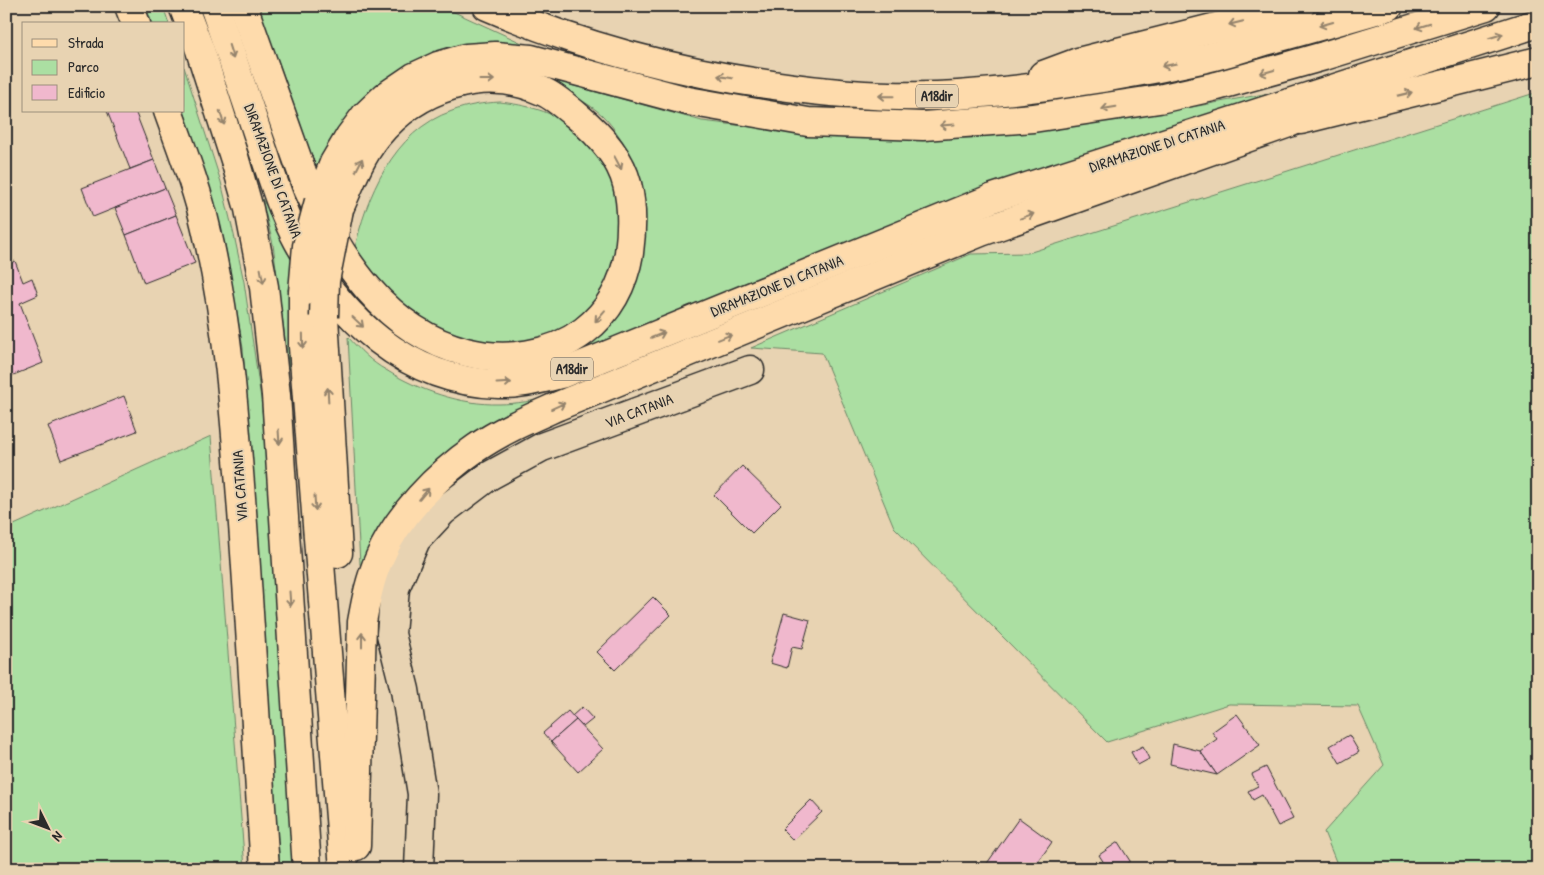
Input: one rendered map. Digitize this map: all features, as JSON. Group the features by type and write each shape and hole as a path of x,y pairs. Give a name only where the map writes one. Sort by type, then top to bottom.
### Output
{"main road":[{"path":"130,6 135,22"},
{"path":"183,6 200,50 235,160 249,209 264,287 276,395 307,869"},
{"name":"DIRAMAZIONE DI CATANIA","path":"214,6 280,200 297,240 318,276 339,303 359,323 379,341 406,359 435,373 464,380 498,384 530,382 561,374 993,198 1538,23"},
{"path":"243,6 308,189 320,216 337,246 359,279 378,301 425,335 452,348 478,355 501,357 525,355 554,348 578,335 597,321 610,304 628,261 632,233 632,208 627,183 618,163 604,142 588,125 543,91 517,83 489,79 468,81 445,87 418,100 395,116 376,137 329,205 309,237 303,292 303,347 352,861"},
{"name":"A18dir","path":"487,6 541,29 639,60 756,83 864,95 957,95 1088,80 1208,57 1390,6"},
{"path":"1004,91 1078,62 1300,6"},
{"path":"352,861 324,316 325,281 329,205 334,163 350,136 386,96 414,77 438,66 466,58 495,56 531,59 688,101 808,122 922,126 1033,118 1159,99 1217,86 1324,56 1486,6"},
{"path":"352,861 362,622 368,590 378,559 392,532 431,485 476,448 510,428 558,406 981,232 1289,123 1455,49"},
{"path":"1116,159 1289,123 1538,62"},
{"name":"VIA CATANIA","path":"168,112 192,177 206,228 222,313 232,388 251,626 265,869"}],"street":[{"name":"VIA CATANIA","path":"419,869 422,794 405,690 391,634 395,588 416,540 443,511 489,476 542,448 750,370"}],"green space":[{"path":"146,6 163,6 168,22 151,22"},
{"path":"255,6 441,6 533,48 317,171 279,63"},
{"path":"185,70 221,182 234,235 244,282 261,399 267,459 293,869 280,869 243,348 225,245 207,178 184,112"},
{"path":"556,81 702,121 844,138 972,138 1136,117 1270,93 577,354 606,329 623,307 641,257 646,223 645,207 637,173 627,150 614,129 602,115 591,107 553,86"},
{"path":"1538,92 1538,869 1339,869 1324,832 1384,765 1358,706 1229,704 1107,742 894,527 822,353 751,348 971,254 1028,253"},
{"path":"500,102 529,107 548,113 566,123 581,135 599,156 609,173 617,199 619,218 614,265 607,282 590,309 575,323 560,332 516,344 495,344 475,341 439,327 412,313 396,302 385,291 354,252 366,210 385,168 413,134 431,121 452,111 464,107"},
{"path":"262,199 294,264 289,326 289,370 273,244"},
{"path":"348,337 381,367 412,384 440,395 485,404 552,398 500,422 362,568 360,564"},
{"path":"211,436 245,869 6,869 6,507 14,525"}],"building":[{"path":"107,112 135,112 154,160 130,169"},
{"path":"154,160 165,188 93,217 82,188"},
{"path":"165,188 176,215 126,235 115,208"},
{"path":"176,215 195,263 144,283 126,235"},
{"path":"15,261 23,282 32,278 38,295 20,303 43,363 6,378 6,265"},
{"path":"124,396 137,431 61,460 48,426"},
{"path":"742,466 781,504 752,533 714,495"},
{"path":"653,597 671,615 615,670 597,652"},
{"path":"784,613 810,620 802,649 792,647 787,668 770,663"},
{"path":"582,707 593,719 583,727 572,716"},
{"path":"568,711 576,720 551,742 543,733"},
{"path":"1237,714 1260,745 1217,775 1200,751 1217,739 1212,732"},
{"path":"576,720 603,749 578,772 551,742"},
{"path":"1349,735 1359,752 1340,763 1330,746"},
{"path":"1173,744 1200,751 1217,775 1170,764"},
{"path":"1143,746 1149,759 1138,765 1131,752"},
{"path":"1266,767 1293,819 1278,826 1262,795 1253,800 1248,791 1258,786 1252,774"},
{"path":"811,800 822,812 793,840 782,829"},
{"path":"1019,818 1052,842 1033,869 983,869"},
{"path":"1118,842 1130,861 1119,869 1101,869 1106,866 1099,855"}]}
